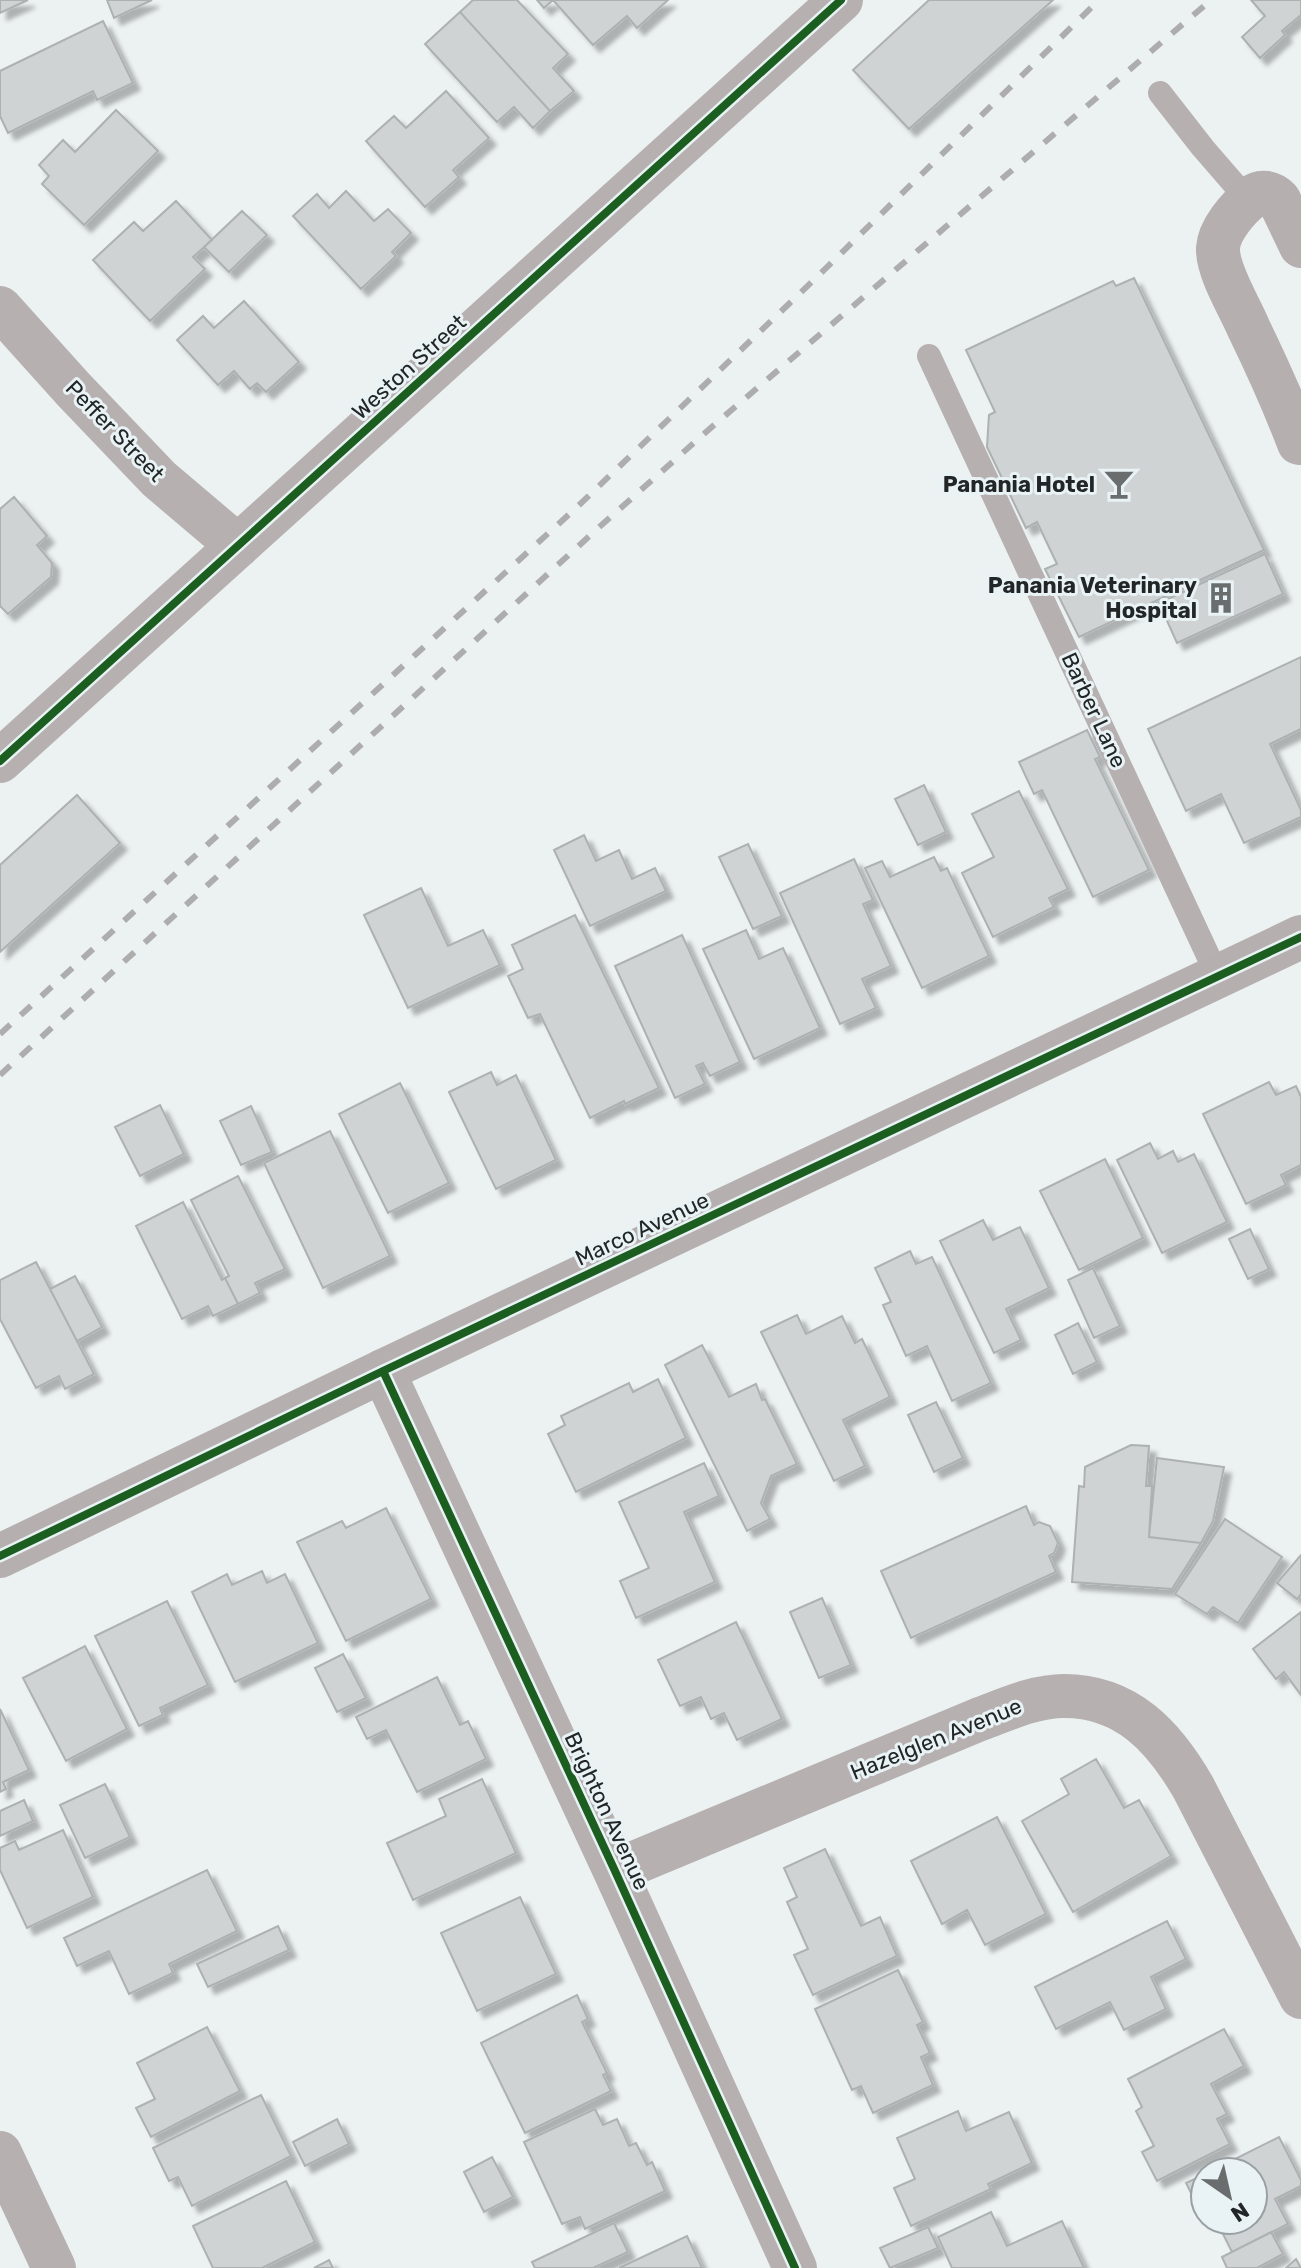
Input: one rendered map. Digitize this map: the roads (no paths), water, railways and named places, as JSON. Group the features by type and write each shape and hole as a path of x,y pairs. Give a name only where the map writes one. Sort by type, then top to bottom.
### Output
{"street":[{"name":"Weston Street","path":"0,761 841,0"},
{"path":"1300,437 1220,264 1218,251 1219,240 1227,226 1248,200 1264,192 1273,194 1301,246"},
{"name":"Peffer Street","path":"0,308 159,479 238,546"},
{"name":"Marco Avenue","path":"0,1556 383,1371 1301,937"},
{"name":"Brighton Avenue","path":"383,1371 795,2268"},
{"name":"Hazelglen Avenue","path":"615,1871 1023,1703 1063,1696 1098,1701 1129,1713 1156,1734 1177,1759 1301,1997"},
{"path":"0,2153 54,2268"}],"lane":[{"path":"1160,93 1248,200"},
{"name":"Barber Lane","path":"929,356 1218,977"}],"railway":[{"path":"0,1034 576,508 1099,0"},
{"path":"0,1075 714,425 1211,0"}],"place":[{"name":"Panania Hotel","path":"1119,484"},
{"name":"Panania Veterinary Hospital","path":"1221,598"}]}
